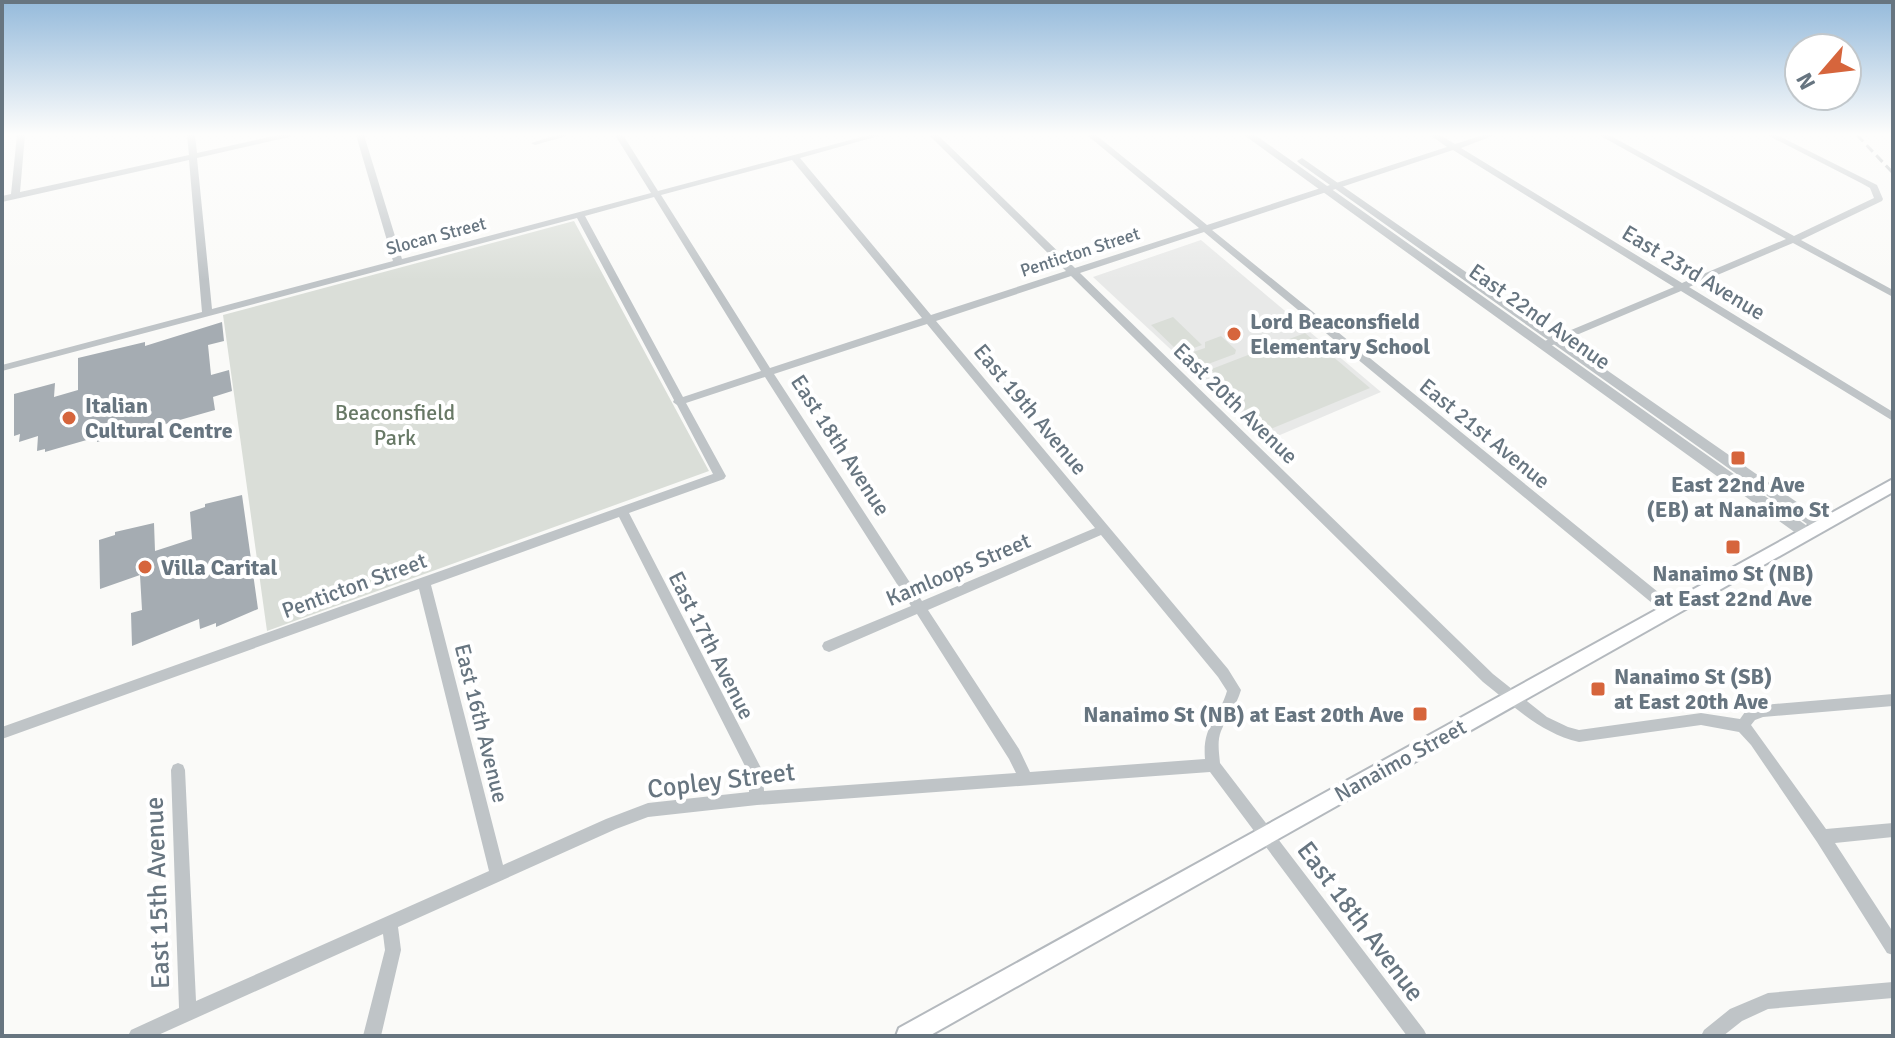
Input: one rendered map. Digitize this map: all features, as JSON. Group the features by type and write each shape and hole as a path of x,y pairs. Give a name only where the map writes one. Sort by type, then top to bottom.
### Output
{"main road":[{"name":"Nanaimo Street","path":"907,1036 1893,485"}],"street":[{"path":"15,197 16,183"},
{"path":"2,199 74,183"},
{"path":"195,183 207,313"},
{"path":"374,183 398,262"},
{"name":"East 18th Avenue","path":"648,183 1026,778"},
{"name":"Slocan Street","path":"2,368 694,183"},
{"name":"East 19th Avenue","path":"815,183 1234,690 1232,699 1212,727 1213,765"},
{"name":"East 20th Avenue","path":"982,183 1488,678 1513,696"},
{"name":"East 21st Avenue","path":"1149,183 1669,609"},
{"name":"East 22nd Avenue","path":"1325,183 1812,528"},
{"name":"East 22nd Avenue","path":"1326,183 1332,188"},
{"name":"Penticton Street","path":"2,733 720,476 678,402 1346,183"},
{"name":"East 23rd Avenue","path":"1512,183 1893,417"},
{"path":"1691,183 1893,294"},
{"path":"1550,342 1876,203 1879,194 1867,183"},
{"path":"580,214 678,402"},
{"name":"East 17th Avenue","path":"622,512 756,773 757,798"},
{"name":"Kamloops Street","path":"829,646 1102,530"},
{"name":"East 16th Avenue","path":"424,583 498,874"},
{"path":"1513,696 1569,735 1701,719 1743,726 1822,837 1893,947"},
{"path":"1743,726 1750,716 1763,711 1893,700"},
{"path":"1213,765 1266,835"},
{"name":"Copley Street","path":"137,1036 648,810 757,798 1213,765"},
{"name":"East 15th Avenue","path":"178,770 188,1013"},
{"path":"1822,837 1893,830"},
{"name":"East 18th Avenue","path":"1266,835 1418,1036"},
{"path":"372,1036 393,950 389,923"},
{"path":"1710,1036 1736,1015 1768,1001 1893,990"}],"shaded area":[{"name":"Lord Beaconsfield Elementary School","path":"1201,240 1381,392 1268,440 1093,277"}],"green space":[{"name":"Beaconsfield Park","path":"574,221 709,471 267,631 223,315"},
{"path":"1173,317 1202,345 1180,353 1151,325"},
{"path":"1305,333 1370,388 1266,431 1204,372"},
{"path":"1221,336 1236,350 1235,354 1200,367 1191,358 1193,352 1205,348 1205,342"}],"building":[{"path":"222,322 224,341 208,345 211,375 229,370 232,391 213,397 215,410 155,427 155,423 131,430 125,436 110,441 110,438 97,442 97,437 45,452 45,449 37,451 38,436 19,442 20,434 14,436 14,394 55,383 54,397 78,390 78,358 145,342 145,346"},
{"name":"Villa Carital","path":"242,495 258,609 216,627 216,623 200,629 199,619 132,646 131,613 142,610 140,575 100,589 99,540 115,535 115,532 154,523 155,551 192,539 190,512 205,507 205,504"}],"place":[{"name":"Lord Beaconsfield Elementary School","path":"1234,334"},
{"name":"Italian Cultural Centre","path":"69,418"},
{"name":"East 22nd Ave (EB) at Nanaimo St","path":"1738,458"},
{"name":"Nanaimo St (NB) at East 22nd Ave","path":"1733,547"},
{"name":"Villa Carital","path":"145,567"},
{"name":"Nanaimo St (SB) at East 20th Ave","path":"1598,689"},
{"name":"Nanaimo St (NB) at East 20th Ave","path":"1420,714"}]}
